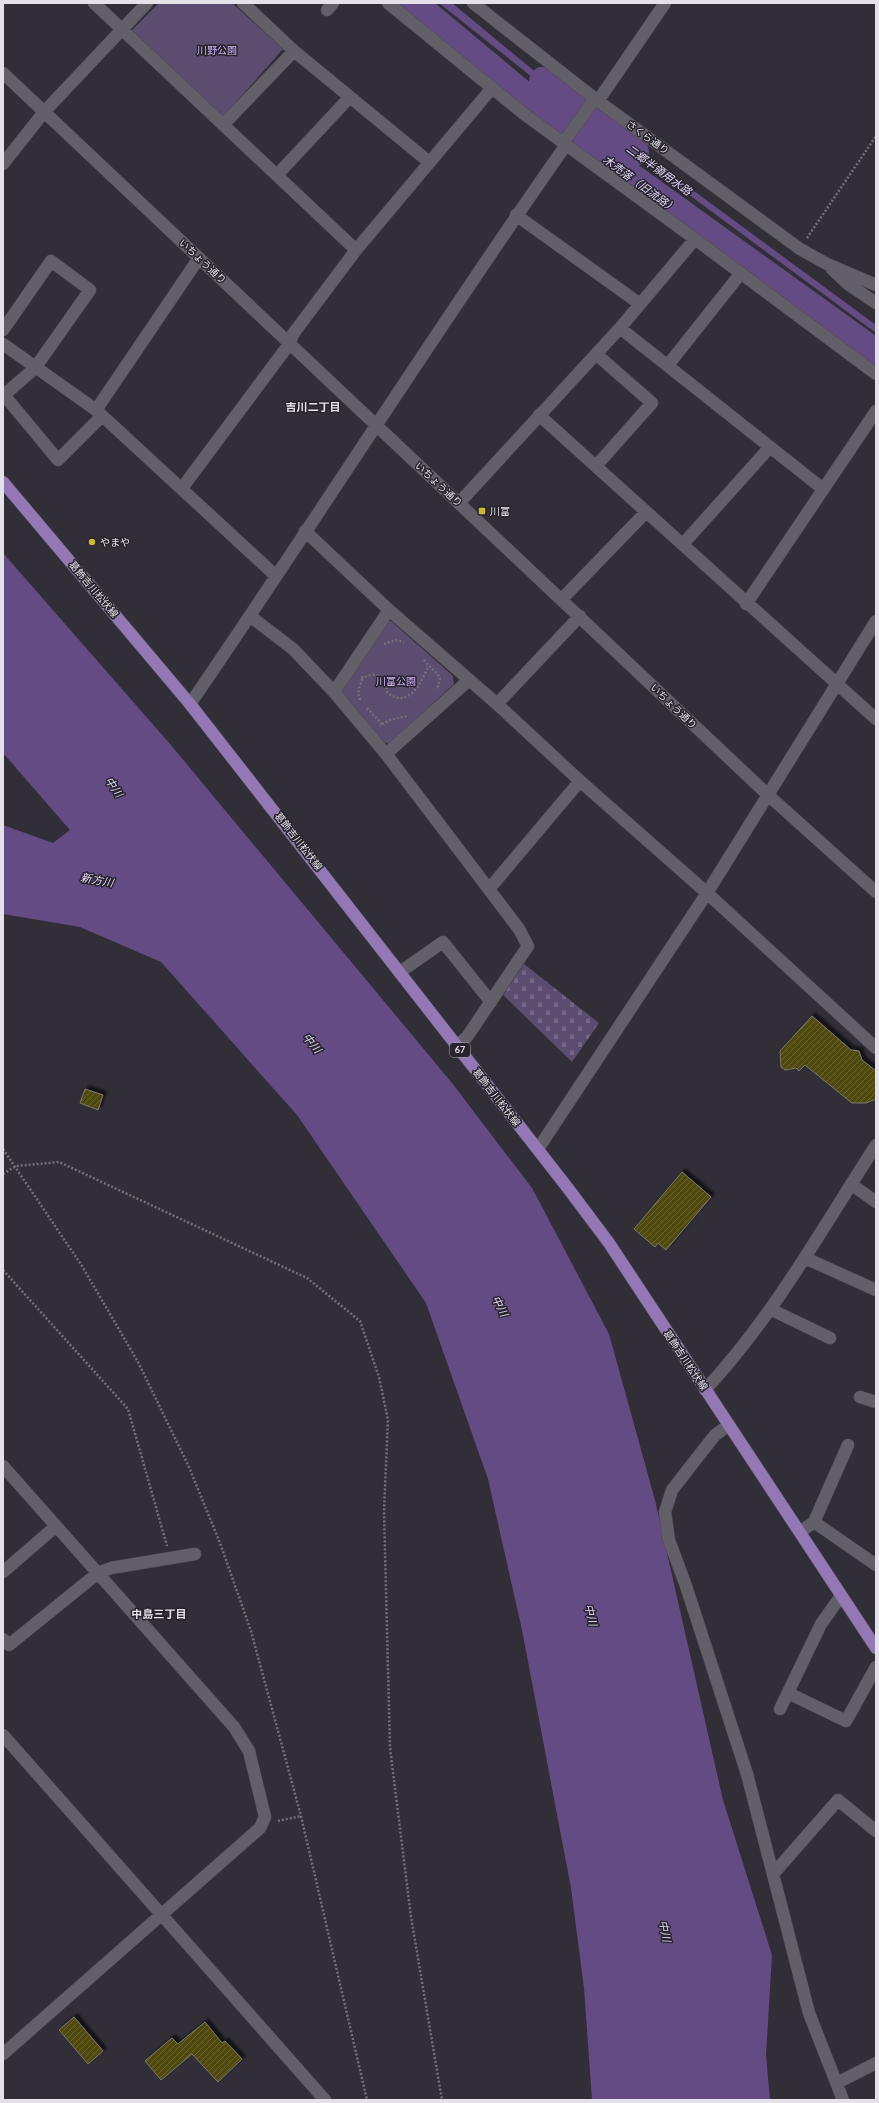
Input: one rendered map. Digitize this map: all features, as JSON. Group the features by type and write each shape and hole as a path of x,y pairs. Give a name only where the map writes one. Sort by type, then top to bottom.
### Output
{"main road":[{"name":"葛飾吉川松伏線","path":"3,482 190,704 538,1149 609,1244 876,1648"}],"street":[{"path":"94,3 356,250"},
{"path":"3,164 44,112 147,3"},
{"path":"243,3 294,51 430,162"},
{"path":"388,3 492,88 564,144 696,238 876,374"},
{"name":"さくら通り","path":"473,3 594,102 800,249 827,264 876,285"},
{"path":"190,704 564,144 665,3"},
{"path":"223,125 294,51"},
{"name":"いちょう通り","path":"3,73 375,425 580,616 768,796 876,892"},
{"path":"182,488 290,343 293,334 356,250 492,88"},
{"path":"277,175 350,97"},
{"path":"516,215 640,304"},
{"path":"459,503 620,328 696,238"},
{"path":"3,330 51,261 90,290 36,368 4,395 58,460 99,413 199,258"},
{"name":"さくら通り","path":"827,264 848,284 876,303"},
{"path":"668,365 741,273"},
{"path":"620,328 823,489"},
{"path":"3,344 99,413 276,576"},
{"path":"596,354 652,403 596,466"},
{"path":"746,604 876,411"},
{"path":"539,415 683,544 746,604 876,719"},
{"path":"683,544 770,446"},
{"path":"562,599 646,512"},
{"path":"305,531 389,610 498,704 580,782 707,893 876,1048"},
{"path":"334,692 389,610"},
{"path":"250,616 297,653 334,692 386,754 519,929 528,946 467,1037 457,1045"},
{"path":"498,704 580,616"},
{"path":"538,1149 707,893 876,622"},
{"path":"386,754 469,680"},
{"path":"489,889 580,782"},
{"path":"400,972 443,942 491,1002"},
{"path":"705,1390 735,1358 770,1309 805,1258 876,1145"},
{"path":"851,1184 876,1202"},
{"path":"805,1258 876,1290"},
{"path":"770,1309 830,1338"},
{"path":"860,1397 876,1402"},
{"path":"729,1425 715,1435 684,1472 672,1490 665,1512 669,1540 686,1586 747,1774 774,1872 809,2013 843,2100"},
{"path":"800,1532 814,1522 848,1445"},
{"path":"3,1466 234,1728 249,1751 265,1817 260,1828 3,2054"},
{"path":"814,1522 876,1565"},
{"path":"3,1572 56,1526"},
{"path":"3,1639 9,1645 98,1573 111,1568 196,1554"},
{"path":"780,1709 821,1624 841,1596"},
{"path":"788,1693 846,1721 876,1668"},
{"path":"3,1736 325,2100"},
{"path":"774,1872 838,1800 876,1831"},
{"path":"837,2083 876,2063"}],"path":[{"path":"800,249 876,136"},
{"path":"382,645 389,641 396,640 409,645"},
{"path":"423,658 428,667 435,670 440,678 439,686 434,694"},
{"path":"362,678 371,675 378,676 385,683 387,692 396,698 401,698 414,693 428,667"},
{"path":"366,670 358,693 360,700 382,724"},
{"path":"378,728 390,720 412,715"},
{"path":"3,1149 16,1166 86,1273 138,1362 189,1467 220,1543 251,1631 301,1816 366,2099 372,2100"},
{"path":"3,1174 16,1166 59,1162 307,1278 360,1321 379,1377 388,1420 384,1511 390,1748 411,1917 442,2100"},
{"path":"3,1270 128,1409 171,1558"},
{"path":"279,1821 301,1816"}],"green space":[{"name":"川野公園","path":"159,3 232,3 283,49 223,117 131,31"},
{"name":"川富公園","path":"391,621 453,676 454,684 389,744 384,742 342,694 341,689 385,622"},
{"path":"524,964 599,1023 572,1062 503,995"}],"water":[{"path":"439,3 452,3 573,103 571,108"},
{"path":"607,127 876,325 876,333 604,132"},
{"path":"3,553 170,744 452,1083 532,1188 609,1334 655,1500 723,1800 772,1955 766,2055 770,2100 592,2100 584,1988 571,1888 522,1630 488,1479 426,1303 297,1115 161,962 80,927 3,914 3,825 53,843 70,830 3,753"}],"building":[{"path":"812,1016 851,1050 859,1051 862,1060 876,1071 876,1099 866,1103 852,1103 805,1065 799,1071 796,1068 785,1070 781,1067 780,1051"},
{"path":"85,1089 103,1095 98,1110 80,1103"},
{"path":"682,1172 711,1197 666,1250 658,1243 655,1247 634,1229"},
{"path":"74,2017 103,2051 88,2064 59,2030"},
{"path":"205,2022 222,2043 225,2041 242,2059 218,2082 192,2054 161,2080 145,2061 172,2038 178,2044"}],"waterway":[{"name":"木売落（旧流路）","path":"413,3 563,128 876,353"},
{"name":"二郷半領用水路","path":"543,81 635,152"}],"place":[{"name":"川富","path":"482,511"},
{"name":"やまや","path":"92,542"}],"district":[{"name":"吉川二丁目","path":"313,407"},
{"name":"中島三丁目","path":"159,1614"}],"water label":[{"name":"中川","path":"114,787"},
{"name":"新方川","path":"97,880"},
{"name":"中川","path":"312,1043"},
{"name":"中川","path":"500,1306"},
{"name":"中川","path":"591,1615"},
{"name":"中川","path":"665,1931"}]}
